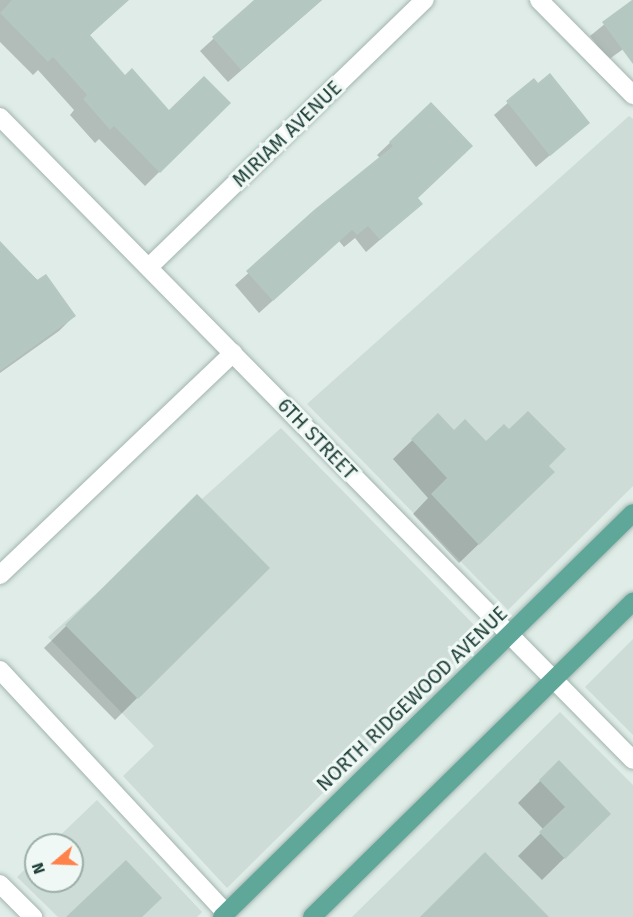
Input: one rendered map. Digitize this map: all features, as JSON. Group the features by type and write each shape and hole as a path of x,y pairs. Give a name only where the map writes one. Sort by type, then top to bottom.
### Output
{"main road":[{"name":"NORTH RIDGEWOOD AVENUE","path":"224,915 633,513"},
{"path":"312,917 633,602"}],"street":[{"name":"MIRIAM AVENUE","path":"149,267 425,0"},
{"path":"538,0 633,95"},
{"name":"6TH STREET","path":"0,117 633,760"},
{"path":"0,575 233,353"},
{"path":"0,669 224,915"},
{"path":"0,885 33,917"}],"shaded area":[{"path":"629,116 633,119 633,486 508,610 307,404"},
{"path":"281,428 483,634 227,888 123,776 154,746 48,637"},
{"path":"633,639 633,735 585,687"},
{"path":"560,712 633,785 633,917 352,917"},
{"path":"97,800 202,912 197,917 58,917 33,893 84,893 84,833 63,833"},
{"path":"24,870 24,884 17,877"}],"building":[{"path":"12,0 129,0 90,35 125,75 132,68 169,110 204,76 231,103 160,173 114,126 110,130 83,99 87,95 53,57 48,62 0,13"},
{"path":"254,0 322,0 241,70 212,37"},
{"path":"633,0 633,64 602,22"},
{"path":"550,73 590,123 550,156 506,101 534,78 538,83"},
{"path":"431,102 473,146 418,198 423,204 380,240 368,226 357,235 352,230 273,301 246,271 314,210 393,146 389,142"},
{"path":"0,241 37,280 46,274 76,316 0,371"},
{"path":"528,411 566,449 549,466 555,472 479,545 431,494 447,478 411,439 438,413 454,430 465,419 486,441 504,424 509,429"},
{"path":"197,494 270,568 138,699 65,625"},
{"path":"559,760 611,814 565,859 539,832 565,807 539,780"},
{"path":"485,852 549,917 420,917"},
{"path":"126,860 162,898 142,917 66,917"}]}
